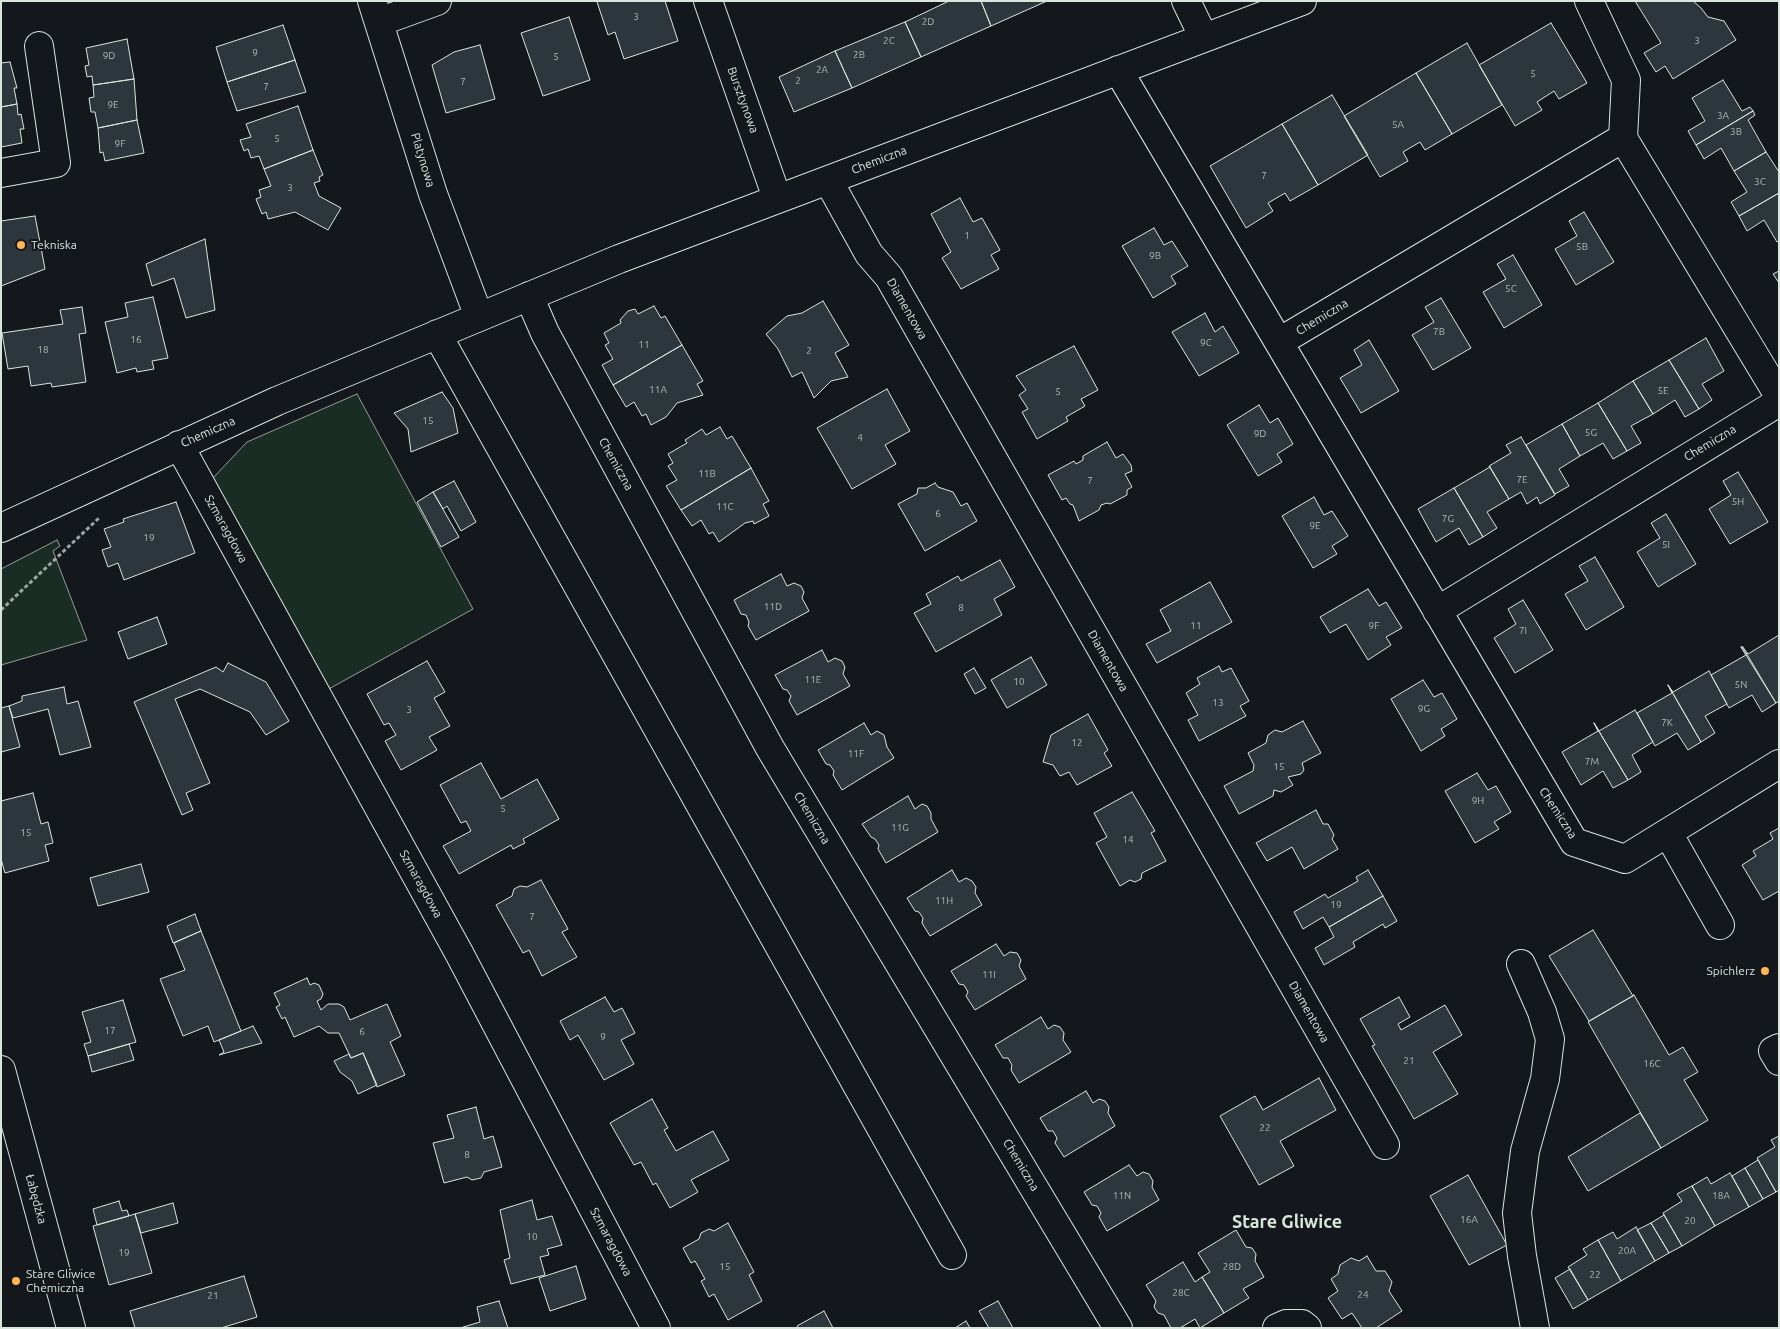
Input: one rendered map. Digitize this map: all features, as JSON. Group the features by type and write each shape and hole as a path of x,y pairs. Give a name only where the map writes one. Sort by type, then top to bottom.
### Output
{"street":[{"path":"376,12 437,1"},
{"name":"Bursztynowa","path":"708,1 777,198"},
{"path":"1186,1 1204,38"},
{"name":"Chemiczna","path":"1,528 277,401 529,296 777,198 1302,1"},
{"path":"1589,1 1626,80 1623,138 1779,396"},
{"name":"Platynowa","path":"376,12 433,194 479,317"},
{"path":"1,173 56,163 39,46"},
{"name":"Chemiczna","path":"1118,70 1574,842 1625,859 1779,764"},
{"name":"Chemiczna","path":"1279,342 1623,138"},
{"name":"Diamentowa","path":"828,180 869,254 890,277 1385,1145"},
{"name":"Chemiczna","path":"529,296 546,333 770,748 1118,1328"},
{"path":"437,334 952,1255"},
{"name":"Chemiczna","path":"1437,611 1779,402"},
{"name":"Szmaragdowa","path":"179,445 459,953 656,1328"},
{"path":"1668,832 1720,925"},
{"path":"1521,964 1542,1012 1550,1039 1545,1078 1525,1151 1517,1212 1523,1265 1535,1328"},
{"path":"1779,1048 1773,1051 1779,1061"},
{"name":"Łabędzka","path":"1,1070 71,1328"},
{"path":"1277,1328 1286,1324 1302,1324 1307,1328"}],"path":[{"path":"1,610 101,516"}],"green space":[{"path":"357,394 473,609 327,690 212,479 247,442"},
{"path":"57,540 60,546 53,551 87,640 1,665 1,569"}],"building":[{"path":"665,1 678,41 624,59 615,32 608,35 597,2"},
{"path":"949,1 981,1 991,26 921,57 905,22"},
{"path":"981,1 1047,1 991,26"},
{"path":"1635,1 1693,1 1708,17 1724,21 1736,40 1673,79 1665,66 1656,72 1644,53 1661,43"},
{"path":"569,17 590,80 543,96 521,33"},
{"path":"905,22 921,57 852,88 835,51"},
{"path":"1551,23 1587,83 1559,99 1554,91 1537,102 1542,110 1515,126 1479,65"},
{"path":"283,25 295,60 227,82 216,47"},
{"path":"127,39 134,79 93,85 92,76 87,77 85,66 89,65 86,48"},
{"path":"1467,43 1502,105 1452,134 1416,73"},
{"path":"480,45 495,99 446,113 432,65 454,52"},
{"path":"835,51 852,88 794,112 779,77"},
{"path":"295,60 306,92 237,111 227,82"},
{"path":"10,62 17,88 14,88 17,104 1,107 1,63"},
{"path":"1416,73 1452,134 1425,150 1420,142 1403,152 1408,161 1380,177 1344,116"},
{"path":"134,79 137,120 98,128 95,112 91,112 89,98 94,97 93,85"},
{"path":"1723,80 1742,111 1750,107 1753,111 1696,145 1688,131 1705,121 1692,98"},
{"path":"1332,95 1368,155 1318,185 1282,124"},
{"path":"17,104 18,115 21,114 24,129 20,129 22,143 1,147 1,107"},
{"path":"298,106 313,150 264,169 259,156 251,158 248,149 244,151 240,140 251,137 246,124"},
{"path":"1753,111 1755,115 1748,120 1766,152 1734,171 1721,148 1704,159 1696,145"},
{"path":"137,120 144,153 105,161 103,152 100,153 98,128"},
{"path":"1282,124 1318,185 1290,201 1285,193 1268,203 1273,211 1246,228 1210,166"},
{"path":"313,150 323,175 319,177 320,181 314,183 319,196 341,208 328,230 295,212 268,219 266,212 262,214 256,199 261,197 259,190 271,186 264,169"},
{"path":"1766,152 1779,172 1779,193 1739,216 1731,202 1747,192 1734,171"},
{"path":"1779,193 1779,241 1777,242 1764,220 1747,231 1739,216"},
{"path":"960,198 973,222 982,218 1000,250 991,255 999,269 961,289 942,258 951,252 931,214"},
{"path":"1584,212 1614,262 1576,285 1555,249 1577,236 1569,221"},
{"name":"Tekniska","path":"35,216 45,269 1,286 1,221"},
{"path":"1154,228 1164,245 1172,241 1188,266 1171,276 1176,284 1153,298 1122,246"},
{"path":"205,239 215,310 186,318 174,278 152,286 146,264"},
{"path":"1513,255 1542,305 1504,328 1483,292 1506,279 1497,264"},
{"path":"1779,271 1779,283 1773,274"},
{"path":"153,297 168,358 152,361 154,369 137,372 136,368 117,373 105,322 128,317 125,303"},
{"path":"1441,298 1471,348 1433,370 1412,335 1434,322 1425,307"},
{"path":"823,301 849,345 835,353 848,377 831,381 814,398 802,372 792,377 778,349 766,334 787,316 802,313"},
{"path":"654,306 661,318 665,316 682,345 613,385 602,365 613,359 605,345 609,343 604,333 621,323 620,320 628,311 635,309 638,314"},
{"path":"82,307 86,333 79,334 86,382 52,387 51,383 31,386 28,366 8,369 2,333 63,324 60,310"},
{"path":"1205,313 1215,332 1223,326 1239,353 1199,376 1172,332"},
{"path":"1706,338 1724,371 1702,384 1712,400 1699,409 1669,360"},
{"path":"1369,340 1399,391 1361,413 1340,378 1362,365 1354,350"},
{"path":"682,345 703,381 697,384 703,395 677,403 666,417 651,425 646,414 642,416 634,402 626,407 613,385"},
{"path":"1074,346 1098,390 1081,399 1085,406 1066,417 1068,421 1037,439 1022,412 1028,409 1019,395 1026,390 1016,376"},
{"path":"1669,360 1699,409 1685,417 1675,400 1653,414 1633,381"},
{"path":"1633,381 1653,414 1631,426 1641,443 1627,451 1598,403"},
{"path":"887,389 910,431 885,445 896,464 852,489 817,428"},
{"path":"442,392 453,408 458,433 411,452 408,429 394,413"},
{"path":"1598,403 1627,451 1613,459 1603,443 1580,456 1562,424"},
{"path":"1259,405 1270,423 1278,418 1293,444 1277,454 1282,462 1258,476 1227,425"},
{"path":"1562,424 1580,456 1559,469 1569,486 1555,494 1526,445"},
{"path":"720,427 727,439 732,436 751,468 681,510 666,486 677,480 668,466 673,463 668,454 687,443 685,440 702,429 706,435"},
{"path":"1521,437 1555,495 1540,504 1537,497 1527,504 1521,492 1509,499 1489,466 1511,453 1506,445"},
{"path":"1107,442 1116,458 1123,454 1131,465 1132,471 1125,474 1132,487 1127,490 1127,495 1110,504 1101,505 1099,510 1079,521 1073,505 1066,498 1062,500 1048,475 1074,461 1076,464 1083,460 1083,456"},
{"path":"1490,467 1509,499 1487,512 1497,528 1483,537 1454,488"},
{"path":"751,468 769,501 763,504 769,516 754,524 753,521 745,523 719,542 713,532 709,534 701,520 692,526 681,510"},
{"path":"1738,472 1768,522 1730,544 1709,509 1731,495 1723,481"},
{"path":"454,481 476,522 461,531 447,506 443,509 433,492"},
{"path":"935,483 938,487 953,492 961,506 967,503 977,521 925,551 898,504 917,494 918,488 926,488"},
{"path":"1454,488 1483,537 1469,545 1459,528 1436,542 1418,509"},
{"path":"433,492 459,537 441,547 417,502"},
{"path":"1314,497 1324,515 1332,511 1348,536 1332,546 1337,554 1313,568 1282,516"},
{"path":"176,502 195,553 124,580 118,563 108,567 102,550 111,547 104,529 124,522 123,519"},
{"path":"1666,514 1696,564 1658,587 1637,552 1660,538 1651,523"},
{"path":"1595,557 1624,607 1586,630 1565,594 1588,581 1579,566"},
{"path":"1000,560 1015,587 994,599 1002,615 936,652 914,613 931,604 926,594 958,576 961,581"},
{"path":"781,574 787,586 794,583 801,586 804,592 802,598 809,611 756,640 748,626 749,622 746,615 741,614 734,600"},
{"path":"1210,582 1232,622 1157,663 1146,644 1171,631 1160,610"},
{"path":"1368,589 1379,606 1386,602 1402,628 1386,637 1391,645 1368,660 1346,624 1330,633 1320,617"},
{"path":"1523,600 1553,650 1515,673 1494,638 1516,624 1508,609"},
{"path":"157,617 167,644 128,659 118,632"},
{"path":"1779,635 1779,701 1776,703 1742,646 1748,654"},
{"path":"822,650 828,662 835,658 842,661 845,667 843,674 850,686 797,715 789,701 791,696 787,690 783,689 775,675"},
{"path":"1746,655 1776,703 1762,712 1752,695 1729,708 1711,675"},
{"path":"1031,657 1047,685 1007,708 991,680"},
{"path":"427,661 445,692 434,698 450,726 429,737 437,750 401,770 385,741 396,735 389,723 384,725 367,694"},
{"path":"228,663 266,682 289,721 266,735 250,712 200,689 175,699 210,783 186,793 193,810 182,815 134,702 216,667 223,672"},
{"path":"1219,666 1222,672 1231,668 1249,701 1240,706 1246,716 1199,741 1188,720 1198,715 1186,693 1200,684 1197,678"},
{"path":"974,668 986,688 975,694 964,674"},
{"path":"1709,671 1727,704 1705,716 1715,733 1701,742 1668,685 1673,692"},
{"path":"1423,680 1434,697 1442,693 1457,719 1441,729 1445,736 1421,751 1391,699"},
{"path":"1668,685 1701,742 1688,750 1677,733 1655,746 1637,713 1672,693"},
{"path":"64,687 67,704 78,701 91,747 60,755 48,709 13,718 9,706 22,701 22,696"},
{"path":"9,706 20,747 1,752 1,708"},
{"path":"1635,710 1653,742 1632,755 1641,772 1628,780 1594,723 1599,731"},
{"path":"1088,714 1108,750 1104,753 1112,766 1077,785 1069,772 1060,776 1053,765 1043,762 1051,735"},
{"path":"1303,721 1321,753 1302,763 1304,770 1301,774 1288,777 1293,785 1281,792 1274,790 1273,796 1239,814 1224,786 1253,771 1254,765 1248,753 1266,743 1268,735 1275,730 1282,732"},
{"path":"864,723 871,735 877,731 884,735 887,747 894,758 842,790 833,775 834,771 830,765 826,764 818,750"},
{"path":"1594,723 1628,780 1613,788 1603,771 1581,785 1562,752 1598,731"},
{"path":"481,763 501,799 537,779 559,819 523,839 525,843 513,849 511,845 459,874 443,846 471,831 466,821 461,823 440,785"},
{"path":"1477,773 1488,790 1496,786 1511,812 1494,822 1499,829 1475,843 1445,791"},
{"path":"1132,792 1155,831 1151,833 1166,861 1142,873 1141,879 1135,882 1130,880 1120,886 1096,843 1107,837 1094,813"},
{"path":"33,793 41,824 48,822 53,843 45,845 49,861 5,873 1,859 1,801"},
{"path":"908,796 915,809 922,804 927,806 938,832 886,863 878,849 879,845 862,824"},
{"path":"1316,810 1323,824 1328,824 1334,835 1332,839 1338,849 1304,869 1292,847 1267,861 1256,843"},
{"path":"1779,828 1779,891 1763,900 1742,865 1756,856 1753,851 1773,839 1770,833"},
{"path":"141,864 149,892 98,906 90,878"},
{"path":"952,870 959,882 966,878 972,881 976,887 975,893 982,905 930,936 922,923 923,918 919,912 915,911 907,898"},
{"path":"1368,870 1383,896 1329,927 1323,917 1303,929 1294,912 1325,894 1328,898 1358,881 1356,877"},
{"path":"541,880 568,929 562,932 577,957 542,976 529,950 523,953 496,905 512,896 514,889 520,886 527,887"},
{"path":"1383,896 1397,921 1385,928 1383,924 1353,942 1355,947 1324,965 1315,948 1334,937 1329,927"},
{"path":"195,914 201,931 173,943 167,926"},
{"path":"1593,930 1633,996 1589,1021 1549,956"},
{"path":"201,931 241,1031 214,1042 208,1026 183,1036 160,979 185,970 174,943"},
{"path":"996,944 1004,956 1010,952 1017,953 1021,960 1019,966 1026,979 975,1010 966,996 968,992 964,985 959,984 951,971"},
{"path":"307,978 310,985 314,983 319,985 323,994 321,999 317,1001 321,1010 328,1004 339,1004 344,1007 350,1020 387,1004 401,1036 390,1042 405,1075 377,1087 363,1053 351,1058 339,1033 328,1033 319,1026 294,1037 285,1017 282,1019 276,1007 280,1005 274,993"},
{"path":"1634,995 1669,1055 1683,1047 1698,1072 1684,1080 1708,1120 1661,1148 1588,1022"},
{"path":"605,997 614,1012 622,1008 635,1033 621,1040 634,1064 604,1080 578,1035 570,1040 560,1021"},
{"path":"1399,997 1410,1017 1398,1024 1401,1030 1445,1005 1462,1035 1433,1052 1458,1094 1414,1119 1372,1046 1375,1045 1360,1019"},
{"path":"123,1000 136,1042 88,1056 84,1044 91,1042 82,1012"},
{"path":"1041,1017 1048,1029 1054,1025 1060,1027 1064,1033 1063,1040 1071,1052 1019,1083 1011,1070 1012,1065 1008,1058 1003,1058 995,1045"},
{"path":"253,1026 262,1043 219,1055 224,1052 219,1040"},
{"path":"129,1044 134,1060 92,1072 88,1056"},
{"path":"363,1053 377,1085 358,1094 352,1081 340,1072 334,1061 349,1054 351,1058"},
{"path":"1319,1078 1336,1110 1280,1141 1294,1166 1259,1185 1220,1116 1255,1096 1263,1110"},
{"path":"1086,1091 1093,1103 1099,1099 1105,1101 1109,1107 1108,1113 1115,1126 1064,1157 1055,1143 1057,1138 1053,1131 1048,1131 1040,1118"},
{"path":"652,1099 668,1128 664,1130 676,1151 713,1131 729,1160 691,1180 698,1192 670,1208 656,1183 653,1185 641,1162 634,1165 610,1123"},
{"path":"476,1107 484,1139 493,1136 502,1167 484,1172 481,1178 472,1180 467,1177 444,1183 433,1143 454,1138 447,1115"},
{"path":"1640,1113 1661,1148 1588,1191 1568,1157"},
{"path":"1779,1136 1779,1190 1776,1192 1757,1158 1775,1147 1771,1140"},
{"path":"1758,1160 1776,1192 1763,1199 1745,1168"},
{"path":"1129,1165 1137,1176 1143,1172 1149,1174 1153,1181 1152,1187 1159,1200 1107,1231 1099,1217 1101,1213 1097,1206 1092,1205 1084,1192"},
{"path":"1745,1168 1763,1199 1749,1207 1732,1176"},
{"path":"1730,1173 1749,1207 1715,1226 1692,1186 1707,1177 1711,1184"},
{"path":"1468,1175 1507,1245 1469,1265 1430,1196"},
{"path":"1692,1186 1715,1226 1682,1246 1663,1213 1682,1201 1677,1194"},
{"path":"532,1200 537,1220 552,1216 562,1245 547,1249 549,1255 540,1257 545,1275 511,1284 504,1260 510,1258 500,1210"},
{"path":"119,1201 122,1211 127,1210 129,1216 97,1225 93,1209"},
{"path":"173,1203 178,1223 141,1233 135,1214"},
{"path":"135,1214 152,1273 109,1285 93,1226"},
{"path":"1664,1215 1682,1246 1669,1253 1651,1223"},
{"path":"728,1223 754,1272 749,1275 762,1301 728,1320 714,1294 709,1297 701,1281 705,1279 695,1261 691,1263 683,1248 699,1239 701,1233 709,1229 714,1231"},
{"path":"1651,1223 1669,1253 1655,1261 1637,1230"},
{"path":"1636,1227 1655,1261 1621,1281 1598,1240 1613,1232 1617,1239"},
{"path":"1236,1230 1246,1247 1252,1248 1256,1254 1255,1261 1264,1277 1243,1289 1249,1298 1224,1313 1202,1277 1210,1272 1198,1253"},
{"path":"1598,1240 1621,1281 1588,1300 1568,1267 1587,1255 1583,1249"},
{"path":"1367,1256 1376,1271 1385,1271 1392,1282 1389,1291 1402,1311 1376,1328 1362,1328 1352,1313 1342,1319 1328,1298 1338,1291 1331,1279 1338,1274 1340,1265 1351,1258 1359,1261"},
{"path":"1183,1262 1195,1282 1202,1277 1224,1313 1200,1328 1195,1319 1180,1328 1171,1328 1164,1315 1158,1313 1154,1307 1156,1301 1146,1285"},
{"path":"576,1266 586,1299 550,1311 539,1278"},
{"path":"1570,1269 1588,1300 1573,1309 1555,1278"},
{"path":"244,1276 257,1317 221,1328 135,1328 130,1311"},
{"path":"499,1301 508,1328 460,1328 480,1322 477,1307"},
{"path":"998,1301 1013,1328 989,1328 979,1311"},
{"path":"824,1311 833,1328 798,1328 797,1326"},
{"path":"966,1321 970,1328 955,1328"}],"place":[{"name":"Tekniska","path":"21,245"},
{"name":"Spichlerz","path":"1765,971"},
{"name":"Stare Gliwice Chemiczna","path":"16,1281"}],"district":[{"name":"Stare Gliwice","path":"1287,1222"}]}
